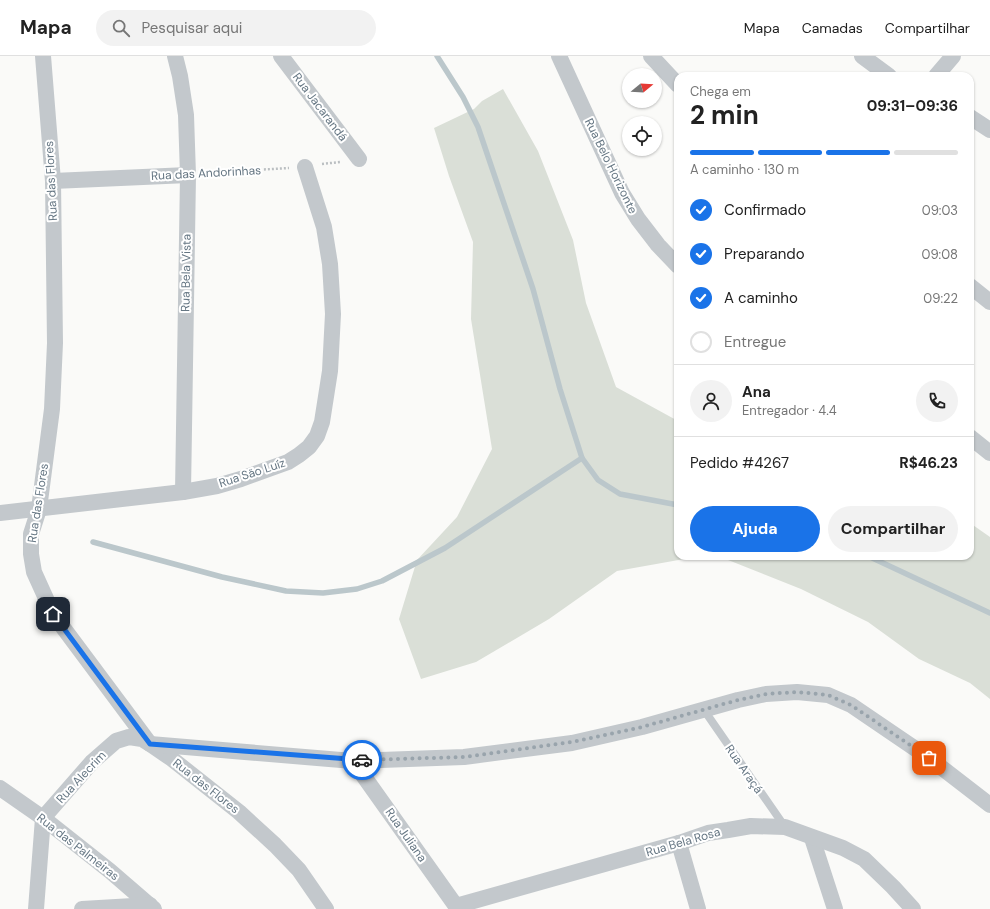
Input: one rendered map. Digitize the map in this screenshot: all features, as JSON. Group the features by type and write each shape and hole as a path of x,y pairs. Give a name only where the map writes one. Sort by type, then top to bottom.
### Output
{"street":[{"name":"Rua das Flores","path":"44,56 53,181 55,343 52,409 39,508 31,534 31,554 34,572 53,614 150,744 172,759 239,812 275,845 299,870 326,909"},
{"name":"Rua Bela Vista","path":"175,56 180,76 186,115 188,175 183,492"},
{"name":"Rua Jacarandá","path":"281,56 359,159"},
{"name":"Rua Belo Horizonte","path":"558,56 622,193 638,219 658,245 674,262"},
{"path":"651,56 674,81"},
{"path":"862,56 883,72"},
{"path":"939,72 953,56"},
{"path":"974,120 990,130"},
{"name":"Rua São Luíz","path":"0,512 183,492 217,486 288,462 309,447 317,436 322,422 330,371 333,314 330,271 324,227 305,167"},
{"name":"Rua das Andorinhas","path":"53,181 188,175"},
{"path":"974,289 990,302"},
{"path":"974,440 990,453"},
{"name":"Rua Alecrim","path":"43,818 92,762 116,741 128,737 142,739 150,744 353,761 464,757 572,742 636,728 738,700 766,694 797,692 828,695 851,705 929,758 990,805"},
{"name":"Rua Juliana","path":"353,761 457,907"},
{"name":"Rua das Palmeiras","path":"0,788 43,818 152,907"},
{"path":"36,909 43,818"},
{"name":"Rua Bela Rosa","path":"457,907 679,843 708,833 750,826 785,827 843,848 864,859 913,909"},
{"path":"812,838 835,909"},
{"path":"679,843 698,909"},
{"path":"82,909 152,907"}],"lane":[{"name":"Rua Araçá","path":"704,710 785,827"}],"path":[{"name":"Rua das Andorinhas","path":"188,175 305,167 359,159"}],"shaded area":[{"path":"503,89 538,151 573,240 586,303 616,387 674,419 674,560 679,560 617,571 549,619 476,662 421,679 399,619 417,560 457,517 492,449 471,319 473,242 449,176 434,128 474,109 482,101"},
{"path":"974,526 990,537 990,699 970,683 919,659 868,622 801,589 728,560 974,560"}],"waterway":[{"path":"437,56 463,97 478,127 533,289 560,389 582,458 598,480 620,494 674,504"},
{"path":"93,542 222,577 286,591 323,593 357,589 382,581 445,548 582,458"},
{"path":"877,560 990,613"}],"way so far":[{"path":"362,760 464,757 572,742 642,727 738,700 766,694 797,692 828,695 851,705 929,758"}],"route":[{"path":"53,614 150,744 353,761 362,760"}]}
